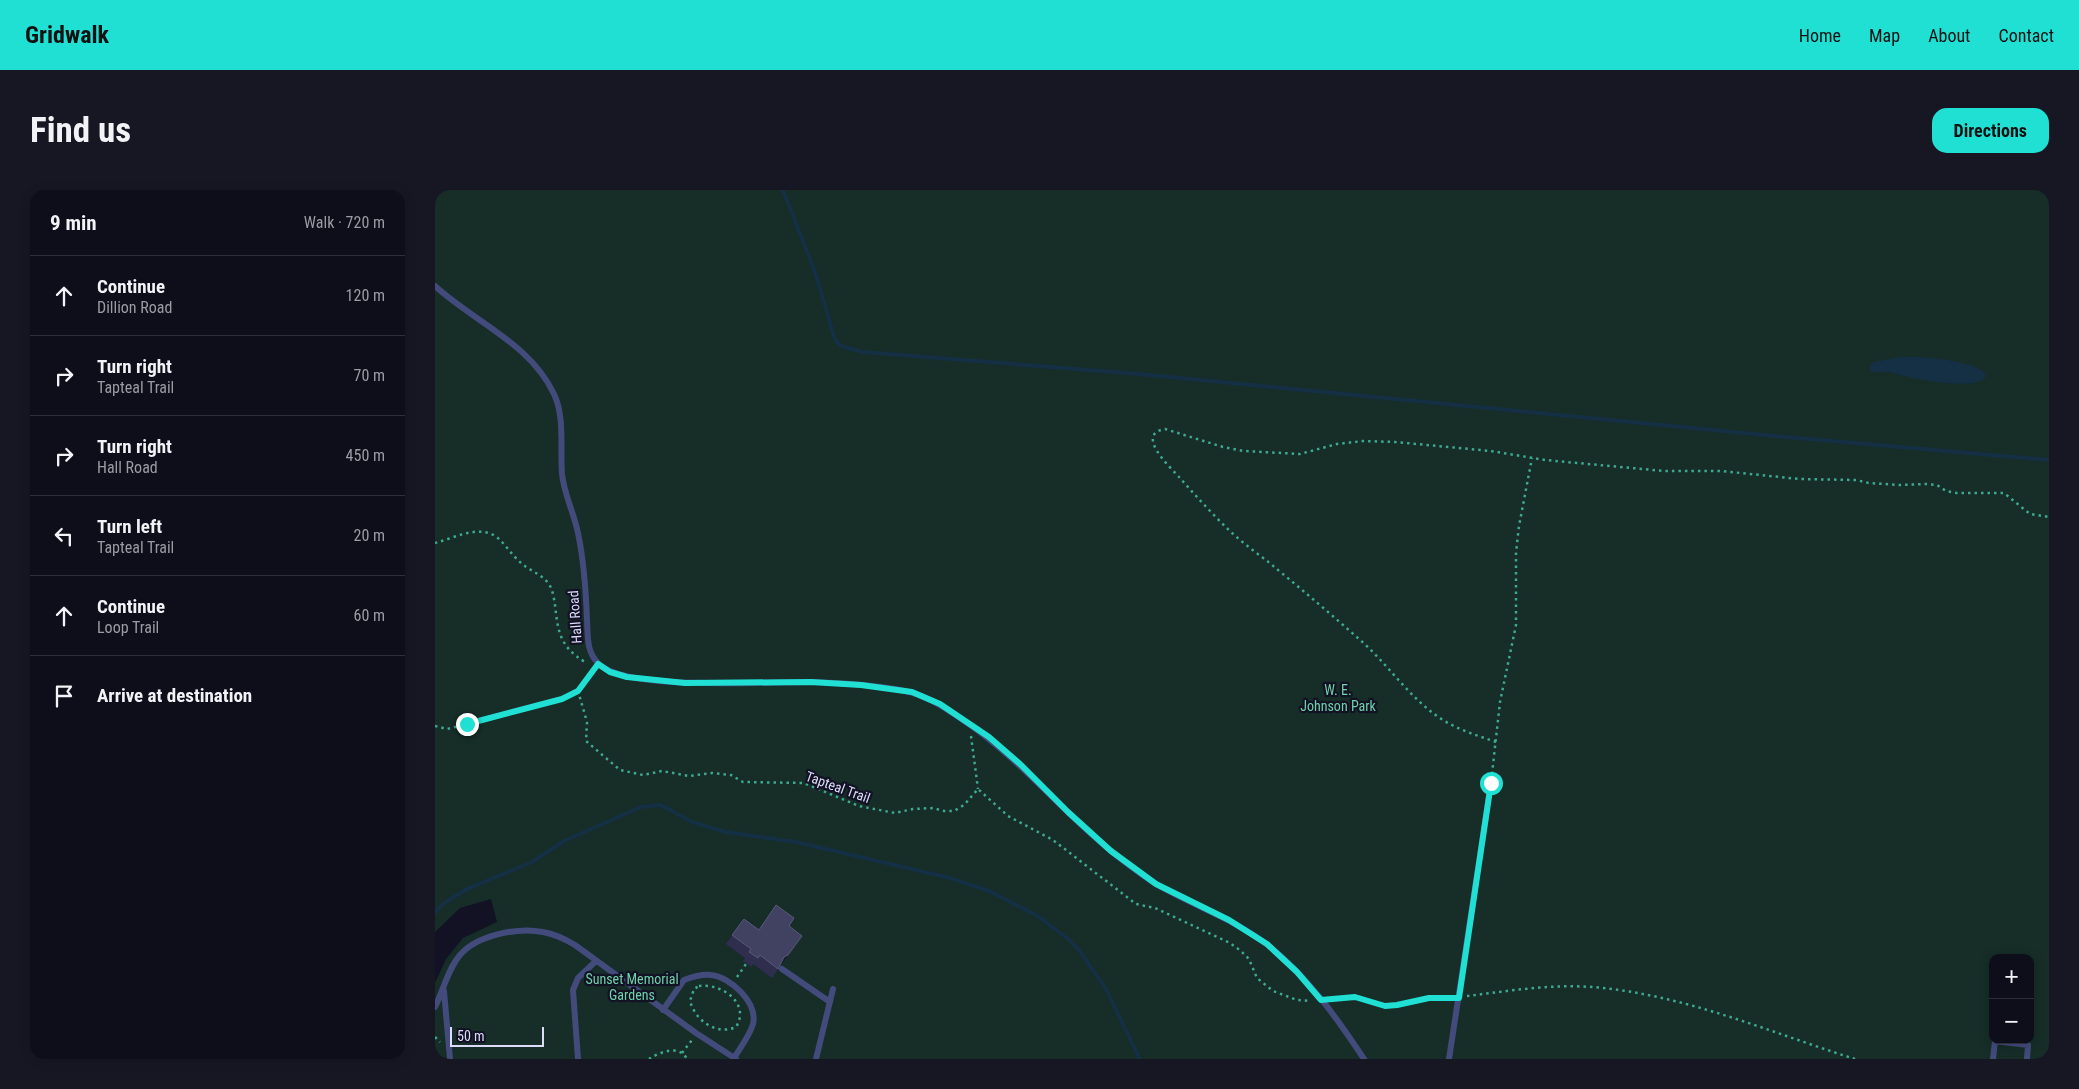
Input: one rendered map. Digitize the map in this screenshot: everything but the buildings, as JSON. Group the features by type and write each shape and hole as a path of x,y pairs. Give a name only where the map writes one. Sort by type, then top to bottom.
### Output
{"lane":[{"name":"Hall Road","path":"435,286 534,363 540,369 556,397 561,427 563,478 578,531 585,577 590,653 598,664"},
{"path":"598,664 610,672 627,677 685,683 811,682 861,685 912,692 940,704 969,723 1020,764 1111,851 1156,884 1229,920 1267,944 1297,972 1321,1000 1345,1030 1364,1059"},
{"path":"1449,1059 1491,783"},
{"path":"435,1007 453,966 460,955 481,940 530,930 554,934 575,945 663,1010 735,1059 753,1023 747,998 724,978 710,975 684,980 663,1010"},
{"path":"578,1059 573,990 578,978 595,961"},
{"path":"782,969 830,1002"},
{"path":"444,989 450,1059"},
{"path":"816,1059 833,989"},
{"path":"1993,1059 1995,1041 2028,1045 2027,1059"}],"path":[{"path":"1496,742 1464,731 1437,716 1412,694 1361,640 1233,534 1198,499 1158,454 1152,440 1160,430 1165,429 1223,447 1244,451 1300,454 1337,444 1371,441 1491,451 1533,458 1664,471 1721,472 1799,480 1856,480 1869,483 1900,485 1937,485 1946,491 1957,493 2004,493 2030,514 2049,517"},
{"path":"1491,783 1500,702 1516,625 1516,553 1519,526 1533,458"},
{"path":"435,543 474,532 483,532 499,539 519,562 542,577 551,587 557,626 562,642 580,659 585,662 598,664 578,691 562,699 447,729 435,726"},
{"name":"Tapteal Trail","path":"578,691 587,722 586,741 620,770 643,775 662,771 689,776 712,773 731,775 743,782 804,783 859,806 895,813 913,809 933,808 954,811 964,805 978,789"},
{"path":"969,723 978,789 1008,816 1053,840 1136,904 1155,908 1229,943 1249,959 1257,978 1273,992 1304,1001 1355,997 1385,1006 1429,998 1459,998 1550,988 1591,987 1625,991 1678,1002 1772,1030 1855,1059"},
{"path":"699,986 712,986 726,992 737,1003 741,1016 736,1027 719,1029 704,1023 691,1007 690,1001 694,989 699,986"},
{"path":"649,1059 672,1050 681,1052 687,1059"}],"green space":[{"name":"W. E. Johnson Park","path":"435,190 2049,190 2049,1059 435,1059 435,983 446,959 463,938 497,922 491,899 460,908 435,932"}],"water":[{"path":"1902,357 1933,358 1960,362 1981,370 1986,375 1979,382 1959,384 1922,380 1889,372 1870,371 1870,366 1873,362"}],"waterway":[{"path":"783,190 815,272 835,340 841,346 863,352 1139,374 1764,435 2049,460"},
{"path":"435,912 444,903 467,889 532,862 564,841 641,807 661,805 692,822 726,832 796,842 950,878 989,891 1038,916 1067,938 1079,950 1106,989 1140,1059"}],"route":[{"path":"467,724 562,699 578,691 598,664 610,672 627,677 685,683 811,682 861,685 912,692 940,704 989,737 1111,851 1156,884 1229,920 1267,944 1297,972 1321,1000 1355,997 1385,1006 1429,998 1459,998 1491,783"}],"park label":[{"name":"Sunset Memorial Gardens","path":"632,988"}]}
